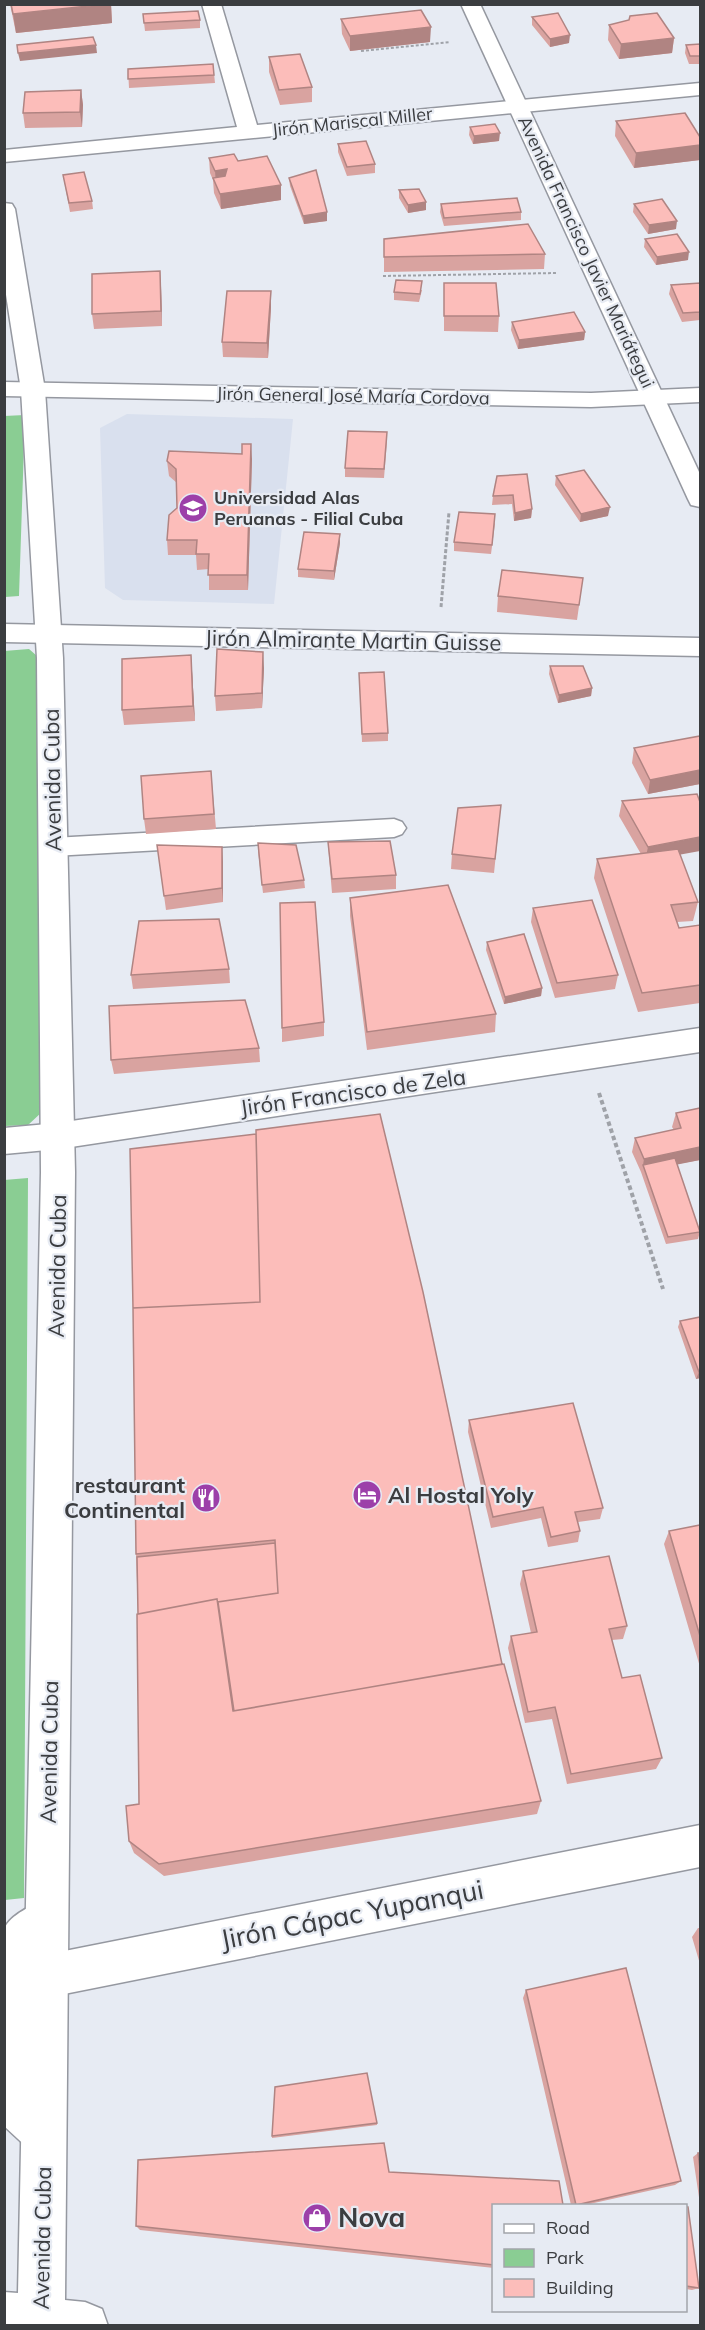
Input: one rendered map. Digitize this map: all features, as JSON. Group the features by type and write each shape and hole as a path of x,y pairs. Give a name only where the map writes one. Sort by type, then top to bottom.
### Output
{"street":[{"path":"212,4 249,132"},
{"name":"Avenida Francisco Javier Mariátegui","path":"470,4 700,499"},
{"name":"Jirón Mariscal Miller","path":"4,156 700,89"},
{"name":"Avenida Cuba","path":"4,209 19,389 50,634 58,1136 47,1916"},
{"name":"Jirón General José María Cordova","path":"19,389 591,400 700,395"},
{"name":"Jirón Almirante Martin Guisse","path":"4,633 700,648"},
{"name":"Jirón Francisco de Zela","path":"4,1141 58,1136 700,1040"},
{"name":"Jirón Cápac Yupanqui","path":"23,1982 700,1846"},
{"name":"Avenida Cuba","path":"43,2322 44,2138"}],"lane":[{"path":"53,847 394,828"},
{"path":"44,2138 13,2109 23,1982 19,1936 47,1916"}],"path":[{"path":"361,51 487,38"},
{"path":"383,276 595,272"},
{"path":"439,642 449,512"},
{"path":"587,1057 663,1289"}],"shaded area":[{"name":"Universidad Alas Peruanas - Filial Cuba","path":"127,414 293,419 274,604 123,600 105,588 100,428"}],"green space":[{"path":"25,415 19,596 5,597 4,416"},
{"path":"29,649 37,656 42,1112 28,1125 5,1126 4,651"},
{"path":"28,1178 24,1898 5,1900 4,1180"}],"building":[{"path":"11,4 107,4 13,14"},
{"path":"421,10 431,27 350,36 341,19"},
{"path":"198,11 200,20 144,23 143,14"},
{"path":"558,13 570,35 550,39 532,17"},
{"path":"657,13 674,38 621,44 609,25 629,20 630,16"},
{"path":"93,37 96,45 18,53 17,45"},
{"path":"700,44 700,56 690,56 686,45"},
{"path":"300,54 312,87 279,90 269,57"},
{"path":"213,64 214,75 128,79 128,69"},
{"path":"81,90 80,112 23,113 25,92"},
{"path":"685,113 700,137 700,145 636,153 616,121"},
{"path":"495,124 500,133 474,136 470,127"},
{"path":"366,141 375,164 347,167 338,144"},
{"path":"234,154 238,161 267,156 281,185 220,194 213,178 225,176 227,169 215,171 209,158"},
{"path":"316,170 327,212 303,216 289,178"},
{"path":"84,172 92,201 69,203 63,175"},
{"path":"419,189 426,202 408,205 399,190"},
{"path":"517,198 521,212 444,218 441,204"},
{"path":"662,199 677,221 649,225 634,204"},
{"path":"528,224 545,254 384,257 384,239"},
{"path":"677,234 689,252 657,257 645,239"},
{"path":"160,271 161,311 92,314 92,274"},
{"path":"396,280 422,281 420,294 394,292"},
{"path":"444,283 496,283 499,316 444,316"},
{"path":"700,283 700,312 683,313 671,285"},
{"path":"227,291 271,291 267,343 222,342"},
{"path":"574,312 585,332 519,340 512,322"},
{"path":"348,431 387,432 384,469 345,468"},
{"path":"242,444 251,444 247,575 208,575 209,554 196,554 197,540 167,540 169,515 177,508 176,469 167,461 169,451 242,454"},
{"path":"584,470 610,507 581,514 556,476"},
{"path":"527,474 532,509 515,513 513,495 493,496 497,476"},
{"path":"459,512 495,514 492,545 454,542"},
{"path":"304,532 340,534 334,571 298,569"},
{"path":"502,570 583,578 579,605 498,596"},
{"path":"217,649 263,652 262,693 215,696"},
{"path":"191,655 193,706 122,710 122,659"},
{"path":"550,666 583,666 592,688 559,695"},
{"path":"384,672 388,733 362,734 359,673"},
{"path":"700,736 700,770 650,780 634,748"},
{"path":"211,771 214,814 144,819 141,776"},
{"path":"697,794 700,802 700,837 648,847 622,801"},
{"path":"501,805 495,859 452,854 458,808"},
{"path":"390,841 396,875 332,879 328,842"},
{"path":"258,843 296,845 304,880 262,885"},
{"path":"157,845 222,847 222,888 164,896"},
{"path":"678,849 698,902 671,905 679,928 700,925 700,985 642,993 597,859"},
{"path":"448,885 496,1014 367,1032 350,898"},
{"path":"592,900 618,975 557,983 533,908"},
{"path":"315,902 324,1022 282,1028 280,903"},
{"path":"219,919 229,969 131,975 139,921"},
{"path":"524,934 542,988 505,997 487,942"},
{"path":"245,1000 259,1048 111,1060 109,1006"},
{"path":"700,1108 700,1147 644,1159 635,1138 681,1128 676,1113"},
{"path":"380,1114 423,1292 502,1664 234,1711 218,1602 278,1593 275,1540 136,1554 133,1308 260,1302 256,1130"},
{"path":"256,1134 260,1302 133,1308 130,1149"},
{"path":"675,1158 700,1232 668,1237 643,1165"},
{"path":"700,1317 700,1372 699,1372 680,1321"},
{"path":"573,1403 603,1508 575,1512 580,1531 551,1537 543,1507 493,1517 469,1420"},
{"path":"700,1525 700,1636 669,1531"},
{"path":"275,1543 278,1593 218,1602 218,1606 217,1599 138,1614 137,1557"},
{"path":"609,1556 627,1626 609,1629 622,1678 640,1675 662,1758 571,1774 555,1707 528,1712 511,1636 537,1632 523,1571"},
{"path":"217,1599 233,1711 504,1664 541,1801 159,1864 129,1841 126,1806 139,1804 137,1614"},
{"path":"626,1968 681,2181 576,2204 526,1990"},
{"path":"367,2073 377,2123 272,2136 275,2087"},
{"name":"Nova","path":"384,2143 389,2172 559,2181 563,2204 492,2204 492,2265 136,2226 138,2160"},
{"path":"687,2207 688,2207 699,2288 687,2286"}],"place":[{"name":"Universidad Alas Peruanas - Filial Cuba","path":"193,508"},
{"name":"Al Hostal Yoly","path":"367,1495"},
{"name":"restaurant Continental","path":"206,1498"},
{"name":"Nova","path":"317,2218"}]}
